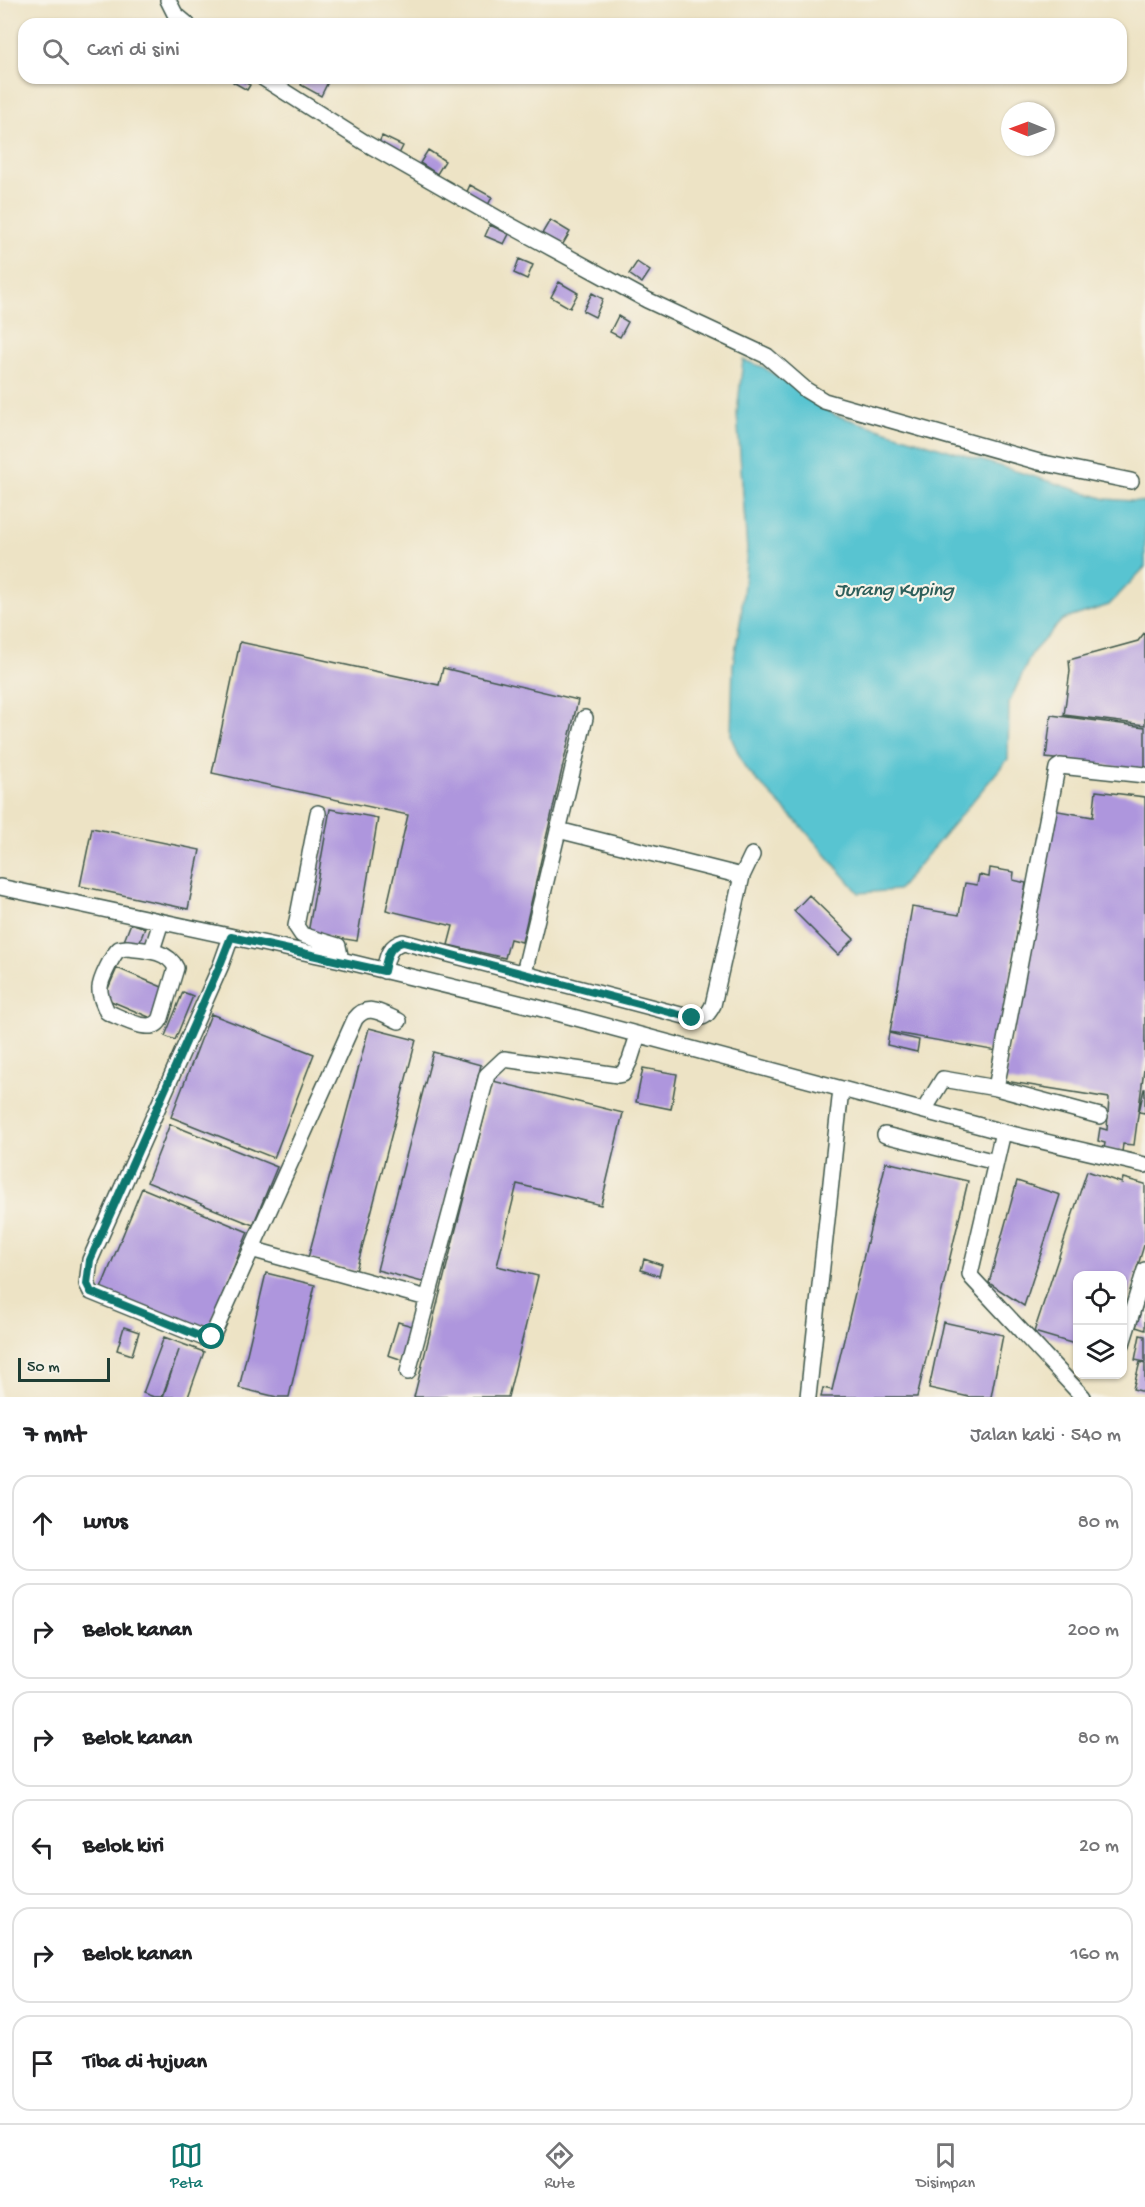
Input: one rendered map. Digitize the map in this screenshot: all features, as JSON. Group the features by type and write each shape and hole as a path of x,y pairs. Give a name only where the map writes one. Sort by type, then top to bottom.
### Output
{"street":[{"path":"168,0 175,14 180,18"},
{"path":"272,84 364,142 504,222 647,300 767,357 806,390 824,401 1039,462 1131,481"},
{"path":"524,973 585,718"},
{"path":"996,1088 1057,768 1060,766 1145,775"},
{"path":"318,813 296,926 302,935 339,946 341,960"},
{"path":"558,830 742,876"},
{"path":"384,971 387,953 396,944 403,942 692,1018 701,1018 708,1014 713,1005 742,876 752,855"},
{"path":"0,887 341,960 535,1007 1003,1132 1145,1165"},
{"path":"153,950 161,922"},
{"path":"231,937 90,1260 87,1284 91,1292 204,1338 212,1337 355,1019 364,1010 371,1009 399,1021"},
{"path":"127,948 153,950 171,960 176,968 159,1023 147,1026 107,1012 101,998 100,986 116,951 127,948"},
{"path":"408,1372 487,1075 504,1059 623,1074 638,1035"},
{"path":"924,1110 943,1079 996,1088 1100,1116"},
{"path":"808,1397 841,1089"},
{"path":"1003,1132 970,1268 972,1278 1083,1397"},
{"path":"885,1135 996,1162"},
{"path":"251,1249 427,1298"},
{"path":"1127,1328 1145,1270"}],"water":[{"name":"Jurang Kuping","path":"743,360 763,367 835,415 1106,499 1145,502 1145,567 1109,605 1062,620 1032,653 1009,703 1008,759 898,890 859,893 802,827 745,768 731,737 733,664 741,617 747,550 737,413"}],"building":[{"path":"236,84 250,85 247,90"},
{"path":"301,84 327,84 321,96"},
{"path":"382,136 403,146 398,156 378,145"},
{"path":"428,150 445,161 437,174 420,163"},
{"path":"470,185 492,197 488,205 466,194"},
{"path":"550,220 570,232 560,249 540,237"},
{"path":"490,225 509,234 504,244 485,236"},
{"path":"519,259 533,265 527,279 514,273"},
{"path":"637,262 650,271 642,283 629,274"},
{"path":"559,282 578,293 570,308 551,297"},
{"path":"592,293 603,299 595,317 583,311"},
{"path":"618,316 628,322 620,337 610,332"},
{"path":"1145,632 1145,725 1064,715 1070,671 1069,660 1138,641"},
{"path":"240,642 439,685 443,668 578,700 522,942 510,939 505,958 448,945 453,926 386,910 408,815 212,773"},
{"path":"1051,715 1145,727 1145,770 1046,758"},
{"path":"1096,791 1145,797 1145,1062 1134,1145 1123,1144 1122,1152 1104,1149 1105,1143 1098,1141 1100,1128 1107,1130 1109,1098 1005,1081 1053,810 1093,817"},
{"path":"330,809 378,818 357,941 308,933"},
{"path":"92,828 200,850 188,909 80,886"},
{"path":"990,868 1014,872 1013,880 1026,883 997,1051 890,1032 912,907 959,915 965,883 977,885 979,875 989,877"},
{"path":"809,895 854,939 838,955 794,911"},
{"path":"131,923 145,928 138,946 124,941"},
{"path":"117,968 169,990 156,1020 104,998"},
{"path":"183,992 193,996 175,1040 165,1036"},
{"path":"211,1014 314,1054 274,1158 171,1117"},
{"path":"369,1028 416,1040 356,1271 308,1258"},
{"path":"889,1033 919,1040 917,1052 887,1045"},
{"path":"433,1052 481,1065 426,1283 377,1270"},
{"path":"643,1068 677,1074 671,1109 636,1102"},
{"path":"493,1081 623,1113 601,1205 517,1184 497,1266 538,1276 508,1397 414,1397"},
{"path":"1145,1089 1145,1113 1139,1112"},
{"path":"170,1124 277,1167 253,1225 147,1182"},
{"path":"886,1162 968,1181 917,1397 821,1397 823,1388 832,1390"},
{"path":"1087,1171 1122,1183 1123,1178 1145,1184 1145,1242 1127,1302 1127,1271 1073,1271 1073,1344 1034,1332"},
{"path":"1017,1181 1060,1195 1024,1306 989,1283"},
{"path":"142,1188 248,1232 206,1335 100,1291"},
{"path":"644,1259 662,1265 659,1276 641,1270"},
{"path":"266,1273 315,1285 289,1397 277,1397 239,1388"},
{"path":"1145,1301 1145,1330 1136,1327"},
{"path":"398,1322 416,1327 406,1361 388,1355"},
{"path":"943,1322 1003,1335 991,1397 969,1397 929,1388"},
{"path":"124,1327 139,1332 132,1355 117,1350"},
{"path":"1140,1335 1145,1336 1145,1362 1135,1360"},
{"path":"164,1337 204,1352 188,1397 163,1397 179,1350 162,1397 143,1393"},
{"path":"1140,1362 1145,1364 1145,1392 1133,1389"}],"route":[{"path":"212,1337 204,1338 91,1292 87,1284 90,1260 231,937 384,971 387,953 396,944 403,942 692,1018"}]}
